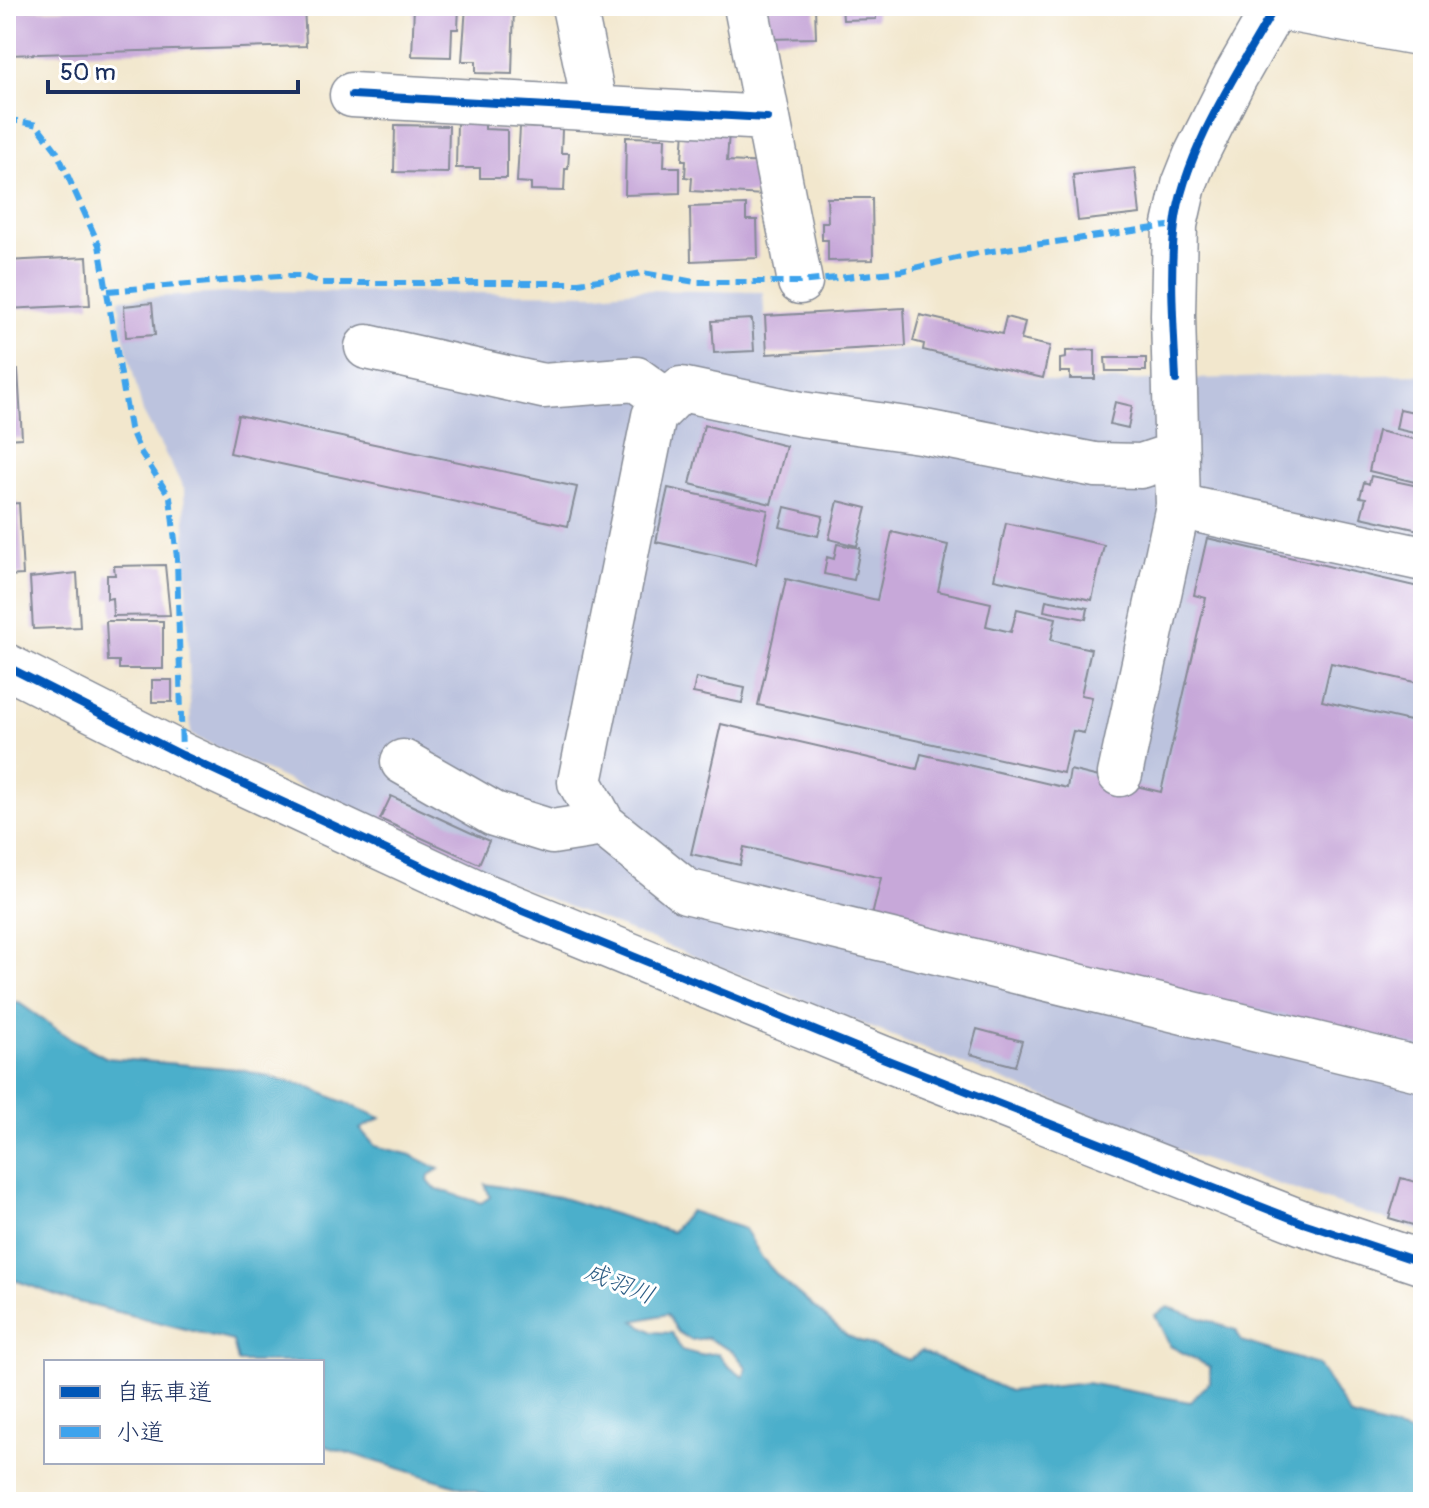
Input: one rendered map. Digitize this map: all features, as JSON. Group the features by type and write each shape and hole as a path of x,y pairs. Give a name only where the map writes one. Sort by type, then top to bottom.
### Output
{"main road":[{"path":"574,6 595,108"},
{"path":"746,6 800,282"},
{"path":"1120,774 1178,506 1173,315 1175,225 1184,185 1216,111 1273,7 1423,34"},
{"path":"352,95 767,118"},
{"path":"367,347 543,386 636,379 668,402"},
{"path":"1177,454 1141,466 1095,465 920,431 801,414 681,389 654,416 580,782 603,824 686,891 1423,1070"},
{"path":"1178,506 1423,559"},
{"path":"6,666 182,755 481,894 909,1068 1303,1223 1423,1263"},
{"path":"403,762 494,814 552,832 603,824"}],"shaded area":[{"path":"638,290 763,292 767,359 915,349 1055,382 1423,374 1423,1232 1198,1158 490,875 191,735 184,489 143,412 122,330 119,299 260,291 598,294"}],"water":[{"name":"成羽川","path":"6,1002 19,1003 68,1037 107,1058 238,1069 306,1086 381,1118 360,1129 375,1146 411,1155 439,1169 429,1175 428,1181 434,1188 481,1203 490,1197 485,1184 559,1197 672,1232 690,1211 745,1229 762,1258 779,1277 847,1336 909,1360 921,1351 1009,1391 1087,1383 1190,1402 1210,1381 1210,1367 1170,1346 1155,1315 1168,1307 1236,1330 1241,1341 1318,1365 1351,1417 1418,1435 1423,1444 1423,1502 510,1502 324,1446 324,1360 238,1360 233,1341 70,1300 6,1277","holes":["667,1314 678,1332 691,1340 707,1338 734,1352 747,1368 743,1377 727,1365 718,1353 700,1355 681,1350 672,1333 653,1332 634,1321"]}],"building":[{"path":"304,6 306,46 6,55 6,11"},
{"path":"414,6 459,6 458,29 452,29 451,57 412,56"},
{"path":"466,6 514,6 512,74 476,73 476,61 462,61"},
{"path":"768,6 815,6 816,38 768,39"},
{"path":"842,6 876,6 876,19 843,20"},
{"path":"457,121 485,121 485,129 507,130 507,178 480,178 480,168 456,168"},
{"path":"395,125 449,126 448,173 394,172"},
{"path":"520,127 562,129 561,153 569,153 564,191 531,190 531,183 517,182"},
{"path":"684,130 729,132 727,161 767,163 765,195 691,191 692,178 685,177 686,160 682,160"},
{"path":"626,137 665,138 664,167 680,167 680,193 625,195"},
{"path":"1135,168 1140,214 1078,221 1073,175"},
{"path":"827,198 872,198 873,260 828,261 828,240 822,240 822,222 828,222"},
{"path":"746,205 746,220 757,220 758,258 691,261 690,207"},
{"path":"87,257 90,305 6,309 6,261"},
{"path":"152,303 155,335 126,337 124,306"},
{"path":"904,308 906,346 767,354 765,316"},
{"path":"920,315 1002,334 1006,317 1025,322 1021,340 1050,346 1043,378 923,350 924,344 913,341"},
{"path":"752,319 754,351 714,353 712,321"},
{"path":"1095,350 1095,379 1070,379 1070,372 1060,372 1060,359 1066,358 1066,351"},
{"path":"1105,358 1146,358 1146,371 1106,371"},
{"path":"18,370 22,438 6,439 6,371"},
{"path":"1115,402 1132,406 1128,428 1110,424"},
{"path":"1400,409 1423,414 1423,435 1396,429"},
{"path":"238,415 577,487 568,526 230,453"},
{"path":"704,425 786,446 771,504 690,484"},
{"path":"1378,431 1423,441 1423,484 1369,471"},
{"path":"1371,476 1423,487 1423,531 1361,517 1366,498 1360,497 1364,482 1369,484"},
{"path":"668,488 768,510 756,564 656,542"},
{"path":"838,501 867,508 857,546 829,539"},
{"path":"19,503 23,575 6,576 6,504"},
{"path":"785,507 823,516 818,536 780,527"},
{"path":"1006,523 1104,545 1092,600 994,579"},
{"path":"892,532 948,545 938,591 991,603 986,626 1011,632 1017,609 1056,618 1051,640 1091,649 1081,695 1092,697 1084,733 1073,731 1063,773 758,705 786,579 877,600"},
{"path":"1207,538 1423,588 1423,684 1331,663 1322,701 1423,724 1423,1047 871,920 881,878 744,847 740,865 691,854 721,724 917,769 921,754 1067,788 1070,770 1161,792 1206,598 1194,595"},
{"path":"837,544 860,548 854,580 824,574 827,557 834,559"},
{"path":"165,565 170,615 113,616 112,598 107,599 107,575 115,575 114,566"},
{"path":"77,573 80,627 33,629 30,578"},
{"path":"1046,600 1088,608 1086,619 1044,611"},
{"path":"106,621 163,621 163,669 119,669 119,661 108,661"},
{"path":"696,678 745,688 742,703 693,693"},
{"path":"152,680 172,680 172,702 152,702"},
{"path":"391,796 489,841 479,864 380,819"},
{"path":"977,1029 1022,1041 1015,1066 970,1054"},
{"path":"1401,1178 1423,1184 1423,1228 1389,1218"}],"marked path":[{"path":"6,121 37,125 56,150 99,245 130,428 140,451 170,497 177,558 182,755"},
{"path":"108,291 279,276 302,276 321,283 579,283 643,273 695,282 800,282 901,271 978,253 1175,225"}],"cycle path":[{"path":"1176,380 1172,263 1180,198 1189,169 1214,113 1275,7"},
{"path":"352,95 767,118"},
{"path":"6,666 182,755 481,894 880,1057 1303,1223 1423,1263"}]}
